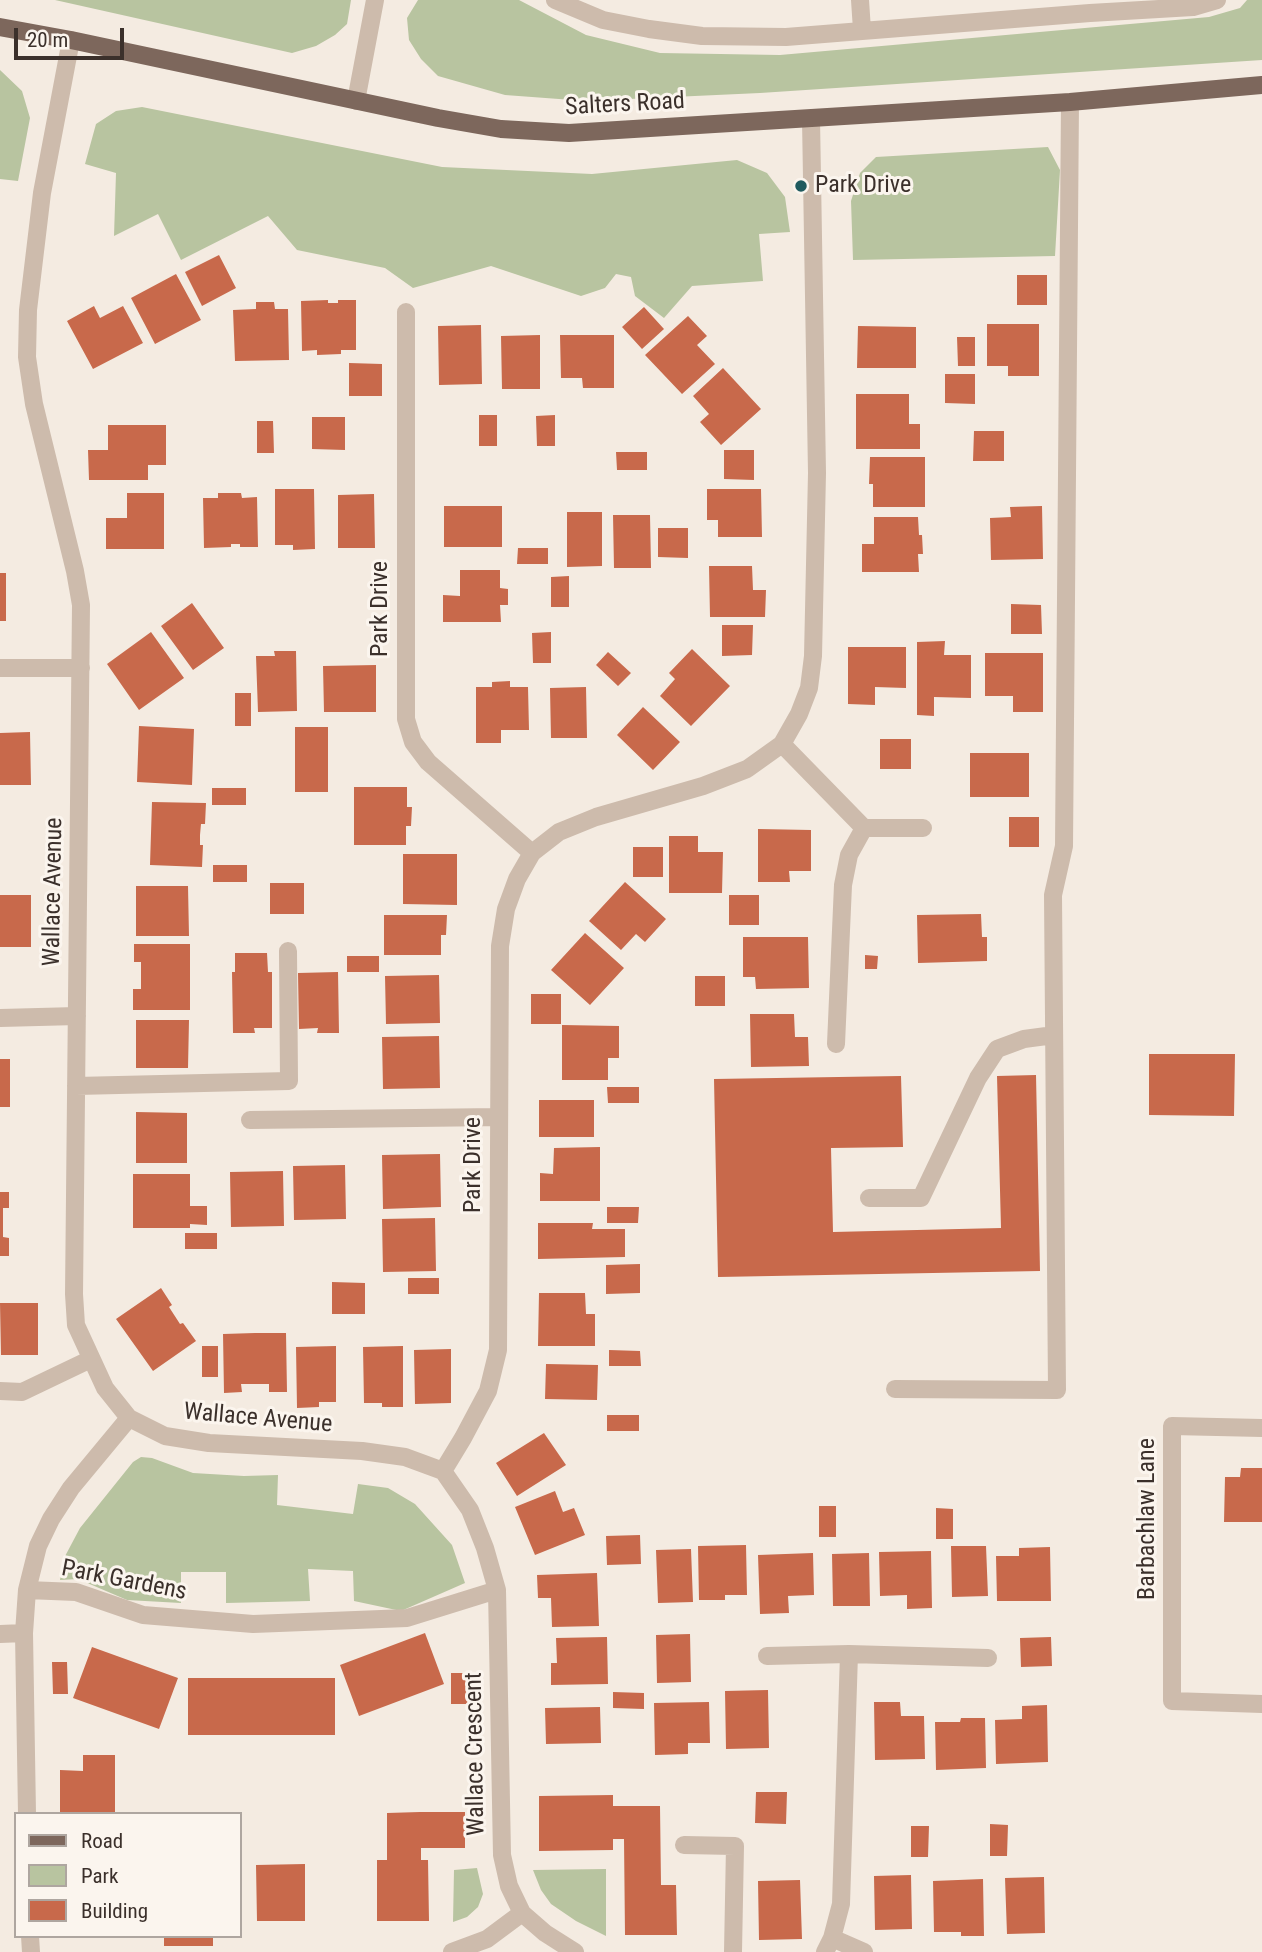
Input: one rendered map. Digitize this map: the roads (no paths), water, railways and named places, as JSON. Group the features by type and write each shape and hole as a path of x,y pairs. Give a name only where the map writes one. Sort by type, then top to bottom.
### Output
{"main road":[{"name":"Salters Road","path":"0,27 501,129 569,133 1070,102 1262,85"}],"street":[{"path":"356,101 375,0"},
{"path":"555,0 603,20 649,29 702,36 786,37 1193,7 1217,0"},
{"path":"860,0 862,30"},
{"name":"Wallace Avenue","path":"71,40 42,193 28,310 27,357 34,404 81,606 74,1294 76,1325 106,1388 129,1418 165,1436 209,1443 362,1451 405,1457 443,1471"},
{"path":"895,1389 1057,1390 1053,895 1064,846 1070,102"},
{"name":"Park Drive","path":"443,1471 488,1391 498,1350 499,946 506,909 517,879 532,853 559,832 596,817 703,786 747,769 782,744 799,714 809,688 813,656 817,473 811,119"},
{"name":"Park Drive","path":"406,312 406,719 413,742 428,762 532,853"},
{"path":"0,668 81,668"},
{"path":"782,744 864,828 923,828"},
{"path":"836,1044 843,885 849,855 864,828"},
{"path":"76,1086 289,1081 288,951"},
{"path":"0,1018 76,1016"},
{"path":"869,1199 920,1198 978,1078 996,1049 1024,1039 1054,1035"},
{"path":"250,1120 498,1117"},
{"path":"0,1391 22,1391 91,1359"},
{"name":"Park Gardens","path":"27,1812 24,1633 27,1590 38,1546 51,1519 82,1475 129,1418"},
{"name":"Barbachlaw Lane","path":"1262,1428 1172,1426 1172,1701 1262,1704"},
{"name":"Wallace Crescent","path":"443,1471 470,1510 497,1590 502,1855 509,1886 522,1913 545,1933 575,1952"},
{"name":"Park Gardens","path":"27,1590 76,1592 143,1615 253,1624 407,1618 497,1590"},
{"path":"0,1634 24,1633"},
{"path":"849,1654 841,1904 829,1945 864,1952"},
{"path":"767,1656 849,1654 988,1658"},
{"path":"684,1845 735,1846 733,1952"},
{"path":"452,1952 488,1939 522,1913"}],"place":[{"name":"Park Drive","path":"801,186"}]}
